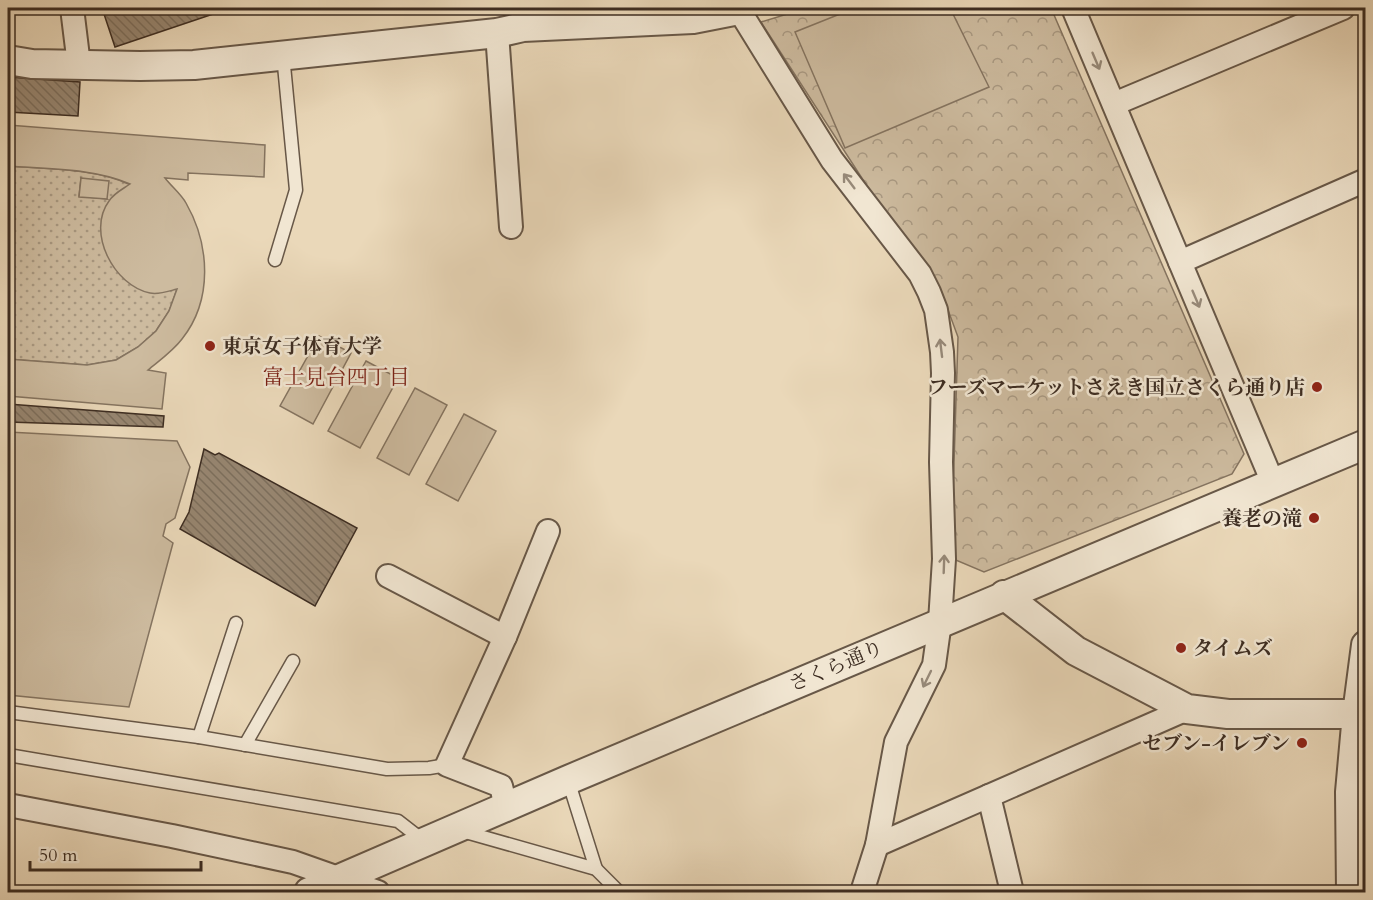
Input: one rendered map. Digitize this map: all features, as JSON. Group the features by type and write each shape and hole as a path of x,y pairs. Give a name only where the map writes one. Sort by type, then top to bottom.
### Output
{"street":[{"path":"72,8 79,65"},
{"path":"1073,8 1273,483"},
{"path":"1114,104 1343,8"},
{"path":"8,60 32,64 194,65 283,55 515,22 693,19 741,9 832,160 920,274 930,292 936,310 942,352 941,462 944,559 940,622 934,664 896,742 877,845 862,892"},
{"path":"511,226 515,22"},
{"path":"1180,262 1365,180"},
{"name":"さくら通り","path":"309,892 940,622 1365,444"},
{"path":"506,807 501,786 447,765 505,637 548,531"},
{"path":"388,576 505,637"},
{"path":"1004,595 1076,651 1186,709 1228,714 1361,713"},
{"path":"1351,892 1350,792 1361,713 1365,645"},
{"path":"877,845 1186,709"},
{"path":"989,796 1012,892"},
{"path":"8,805 294,861 378,892"}],"lane":[{"path":"275,260 296,190 283,55"},
{"path":"199,737 236,622"},
{"path":"245,745 293,662"},
{"path":"8,712 199,737 387,769 447,765"},
{"path":"8,755 398,820 425,842"},
{"path":"568,780 596,869 619,892"},
{"path":"455,829 596,869"}],"green space":[{"path":"807,8 1051,8 1244,454 1232,474 984,572 951,558 958,337 940,288 889,220 761,22"},
{"path":"855,8 950,8 989,87 845,148 795,32"},
{"path":"8,125 265,145 264,177 188,173 188,180 165,178 184,200 194,219 200,236 205,272 199,307 192,324 175,348 148,370 166,373 162,409 8,396 8,359 87,365 116,360 138,347 156,331 169,311 177,289 150,293 137,288 125,280 107,256 102,242 103,214 111,198 130,184 86,172 8,166"},
{"path":"8,166 87,172 131,185 177,289 169,311 156,331 138,347 116,360 87,365 8,359","holes":["81,178 107,199 79,196"]},
{"path":"81,178 109,181 107,199 79,197"},
{"path":"319,336 351,353 313,424 280,406"},
{"path":"366,361 398,378 360,448 328,431"},
{"path":"415,388 447,405 409,475 377,458"},
{"path":"464,414 496,431 458,501 426,484"},
{"path":"8,432 177,441 190,467 175,518 166,524 163,536 173,543 129,707 8,695"}],"building":[{"path":"102,8 231,8 115,47"},
{"path":"252,8 274,8 255,14"},
{"path":"8,77 80,82 78,116 8,112"},
{"path":"8,404 164,416 163,427 8,422"},
{"path":"204,449 215,455 219,453 357,528 315,606 180,529 189,512"},
{"path":"8,856 14,871 8,874"}],"place":[{"name":"東京女子体育大学","path":"210,346"},
{"name":"フーズマーケットさえき国立さくら通り店","path":"1317,387"},
{"name":"養老の滝","path":"1314,518"},
{"name":"タイムズ","path":"1181,648"},
{"name":"セブン-イレブン","path":"1302,743"}],"district":[{"name":"富士見台四丁目","path":"336,377"}]}
